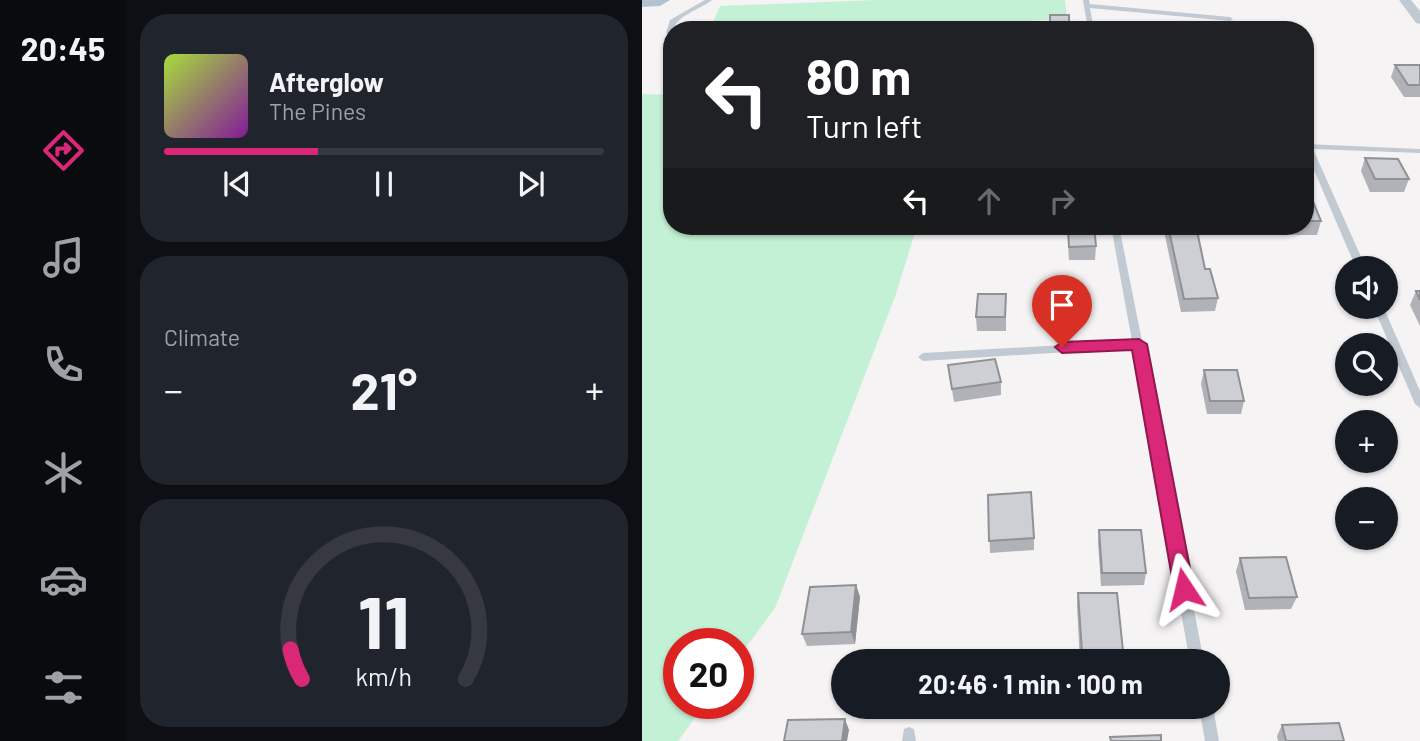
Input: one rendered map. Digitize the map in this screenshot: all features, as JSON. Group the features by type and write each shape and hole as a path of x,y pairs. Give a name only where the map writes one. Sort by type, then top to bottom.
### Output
{"main road":[{"path":"642,1 660,0"}],"street":[{"path":"1405,0 1420,20"}],"lane":[{"path":"672,21 709,0"},
{"path":"1089,21 1086,3 1230,19"},
{"path":"1314,146 1420,151"},
{"path":"1314,162 1356,256"},
{"path":"1117,235 1195,649"},
{"path":"1384,319 1420,404"},
{"path":"923,357 1139,344"},
{"path":"1208,719 1212,741"}],"green space":[{"path":"876,0 1065,0 1067,18 1030,21 714,21 720,6"},
{"path":"642,94 663,95 663,235 914,235 896,294 775,608 754,636 754,628 663,628 663,719 694,719 678,741 642,741"}],"building":[{"path":"1050,15 1069,15 1069,21 1050,21"},
{"path":"1395,65 1420,65 1420,85 1408,85"},
{"path":"1365,158 1398,159 1409,179 1375,179"},
{"path":"1314,204 1321,221 1314,221"},
{"path":"1068,235 1095,235 1096,246 1069,247"},
{"path":"1170,235 1198,235 1205,269 1210,269 1218,298 1184,299"},
{"path":"978,294 1006,294 1005,317 976,317"},
{"path":"995,359 1001,382 952,389 948,365"},
{"path":"1204,370 1237,370 1244,401 1210,401"},
{"path":"1031,492 1034,538 989,541 988,495"},
{"path":"1099,530 1141,530 1146,573 1102,573"},
{"path":"1286,557 1297,597 1249,598 1240,558"},
{"path":"856,585 851,632 802,634 810,587"},
{"path":"1078,593 1117,593 1123,649 1082,649"},
{"path":"845,719 842,741 784,741 788,720"},
{"path":"1339,723 1344,741 1286,741 1282,725"},
{"path":"1161,735 1161,741 1111,741 1110,737"}],"route":[{"path":"1062,347 1139,344 1184,589"}]}
